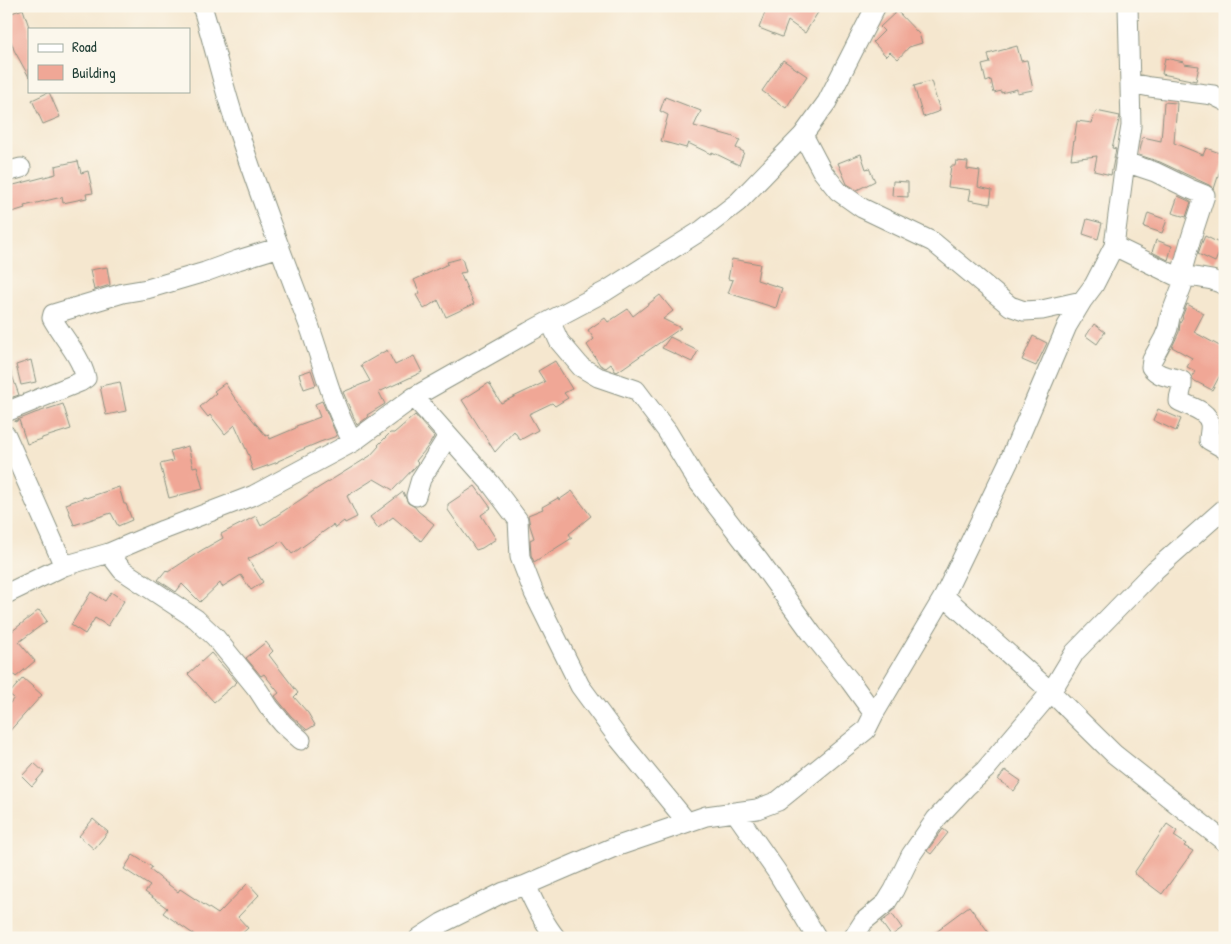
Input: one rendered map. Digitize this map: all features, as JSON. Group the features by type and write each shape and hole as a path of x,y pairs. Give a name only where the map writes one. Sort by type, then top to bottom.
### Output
{"street":[{"path":"202,6 232,111 338,411 344,427 353,442"},
{"path":"6,594 64,566 109,554 163,530 254,495 353,442 414,398 606,291 702,230 738,202 803,135 827,102 876,6"},
{"path":"419,938 442,923 504,892 526,885 612,848 706,816 757,809 778,800 866,730 944,596 1010,459 1067,326 1094,285 1114,246 1131,126 1128,6"},
{"path":"1130,83 1150,88 1213,95 1225,101"},
{"path":"803,135 822,171 838,191 862,208 933,242 1010,306 1024,311 1042,310 1082,301"},
{"path":"1125,162 1155,172 1205,195 1180,278 1182,286 1170,317 1168,328 1152,360 1151,367 1156,373 1182,381 1183,388 1179,401 1199,410 1208,417 1210,426 1209,440 1225,449"},
{"path":"1114,246 1180,278 1195,277 1225,285"},
{"path":"6,412 86,378 84,370 52,318 52,314 205,272 280,247"},
{"path":"550,321 559,341 581,367 598,377 636,390 667,431 696,478 874,714"},
{"path":"414,398 491,484 518,520 520,556 534,592 580,686 619,739 687,822"},
{"path":"6,435 64,566"},
{"path":"416,496 421,479 448,436"},
{"path":"853,938 864,921 886,903 911,855 936,819 985,770 1051,692 1075,652 1156,570 1225,508"},
{"path":"109,554 122,570 196,619 209,631 258,690 282,724 301,740"},
{"path":"944,596 1051,692 1114,754 1225,842"},
{"path":"735,812 777,872 817,938"},
{"path":"526,885 535,904 556,938"}],"building":[{"path":"765,6 822,6 805,33 788,21 782,37 759,28 767,7"},
{"path":"23,9 29,27 28,75 11,41 6,44 6,15"},
{"path":"897,11 919,34 922,43 909,47 898,59 890,52 886,56 873,42 884,31 880,27"},
{"path":"1017,46 1021,61 1027,60 1033,90 1017,93 1017,89 994,93 991,80 986,82 982,65 990,63 988,54"},
{"path":"1165,58 1199,66 1196,81 1162,74"},
{"path":"783,60 807,76 786,108 762,91"},
{"path":"931,81 940,111 923,117 914,86"},
{"path":"49,92 60,117 43,124 32,100"},
{"path":"665,97 701,111 694,126 740,140 736,148 744,152 739,165 688,143 686,148 661,141 668,115 660,111"},
{"path":"1164,102 1177,103 1174,143 1203,155 1206,148 1225,155 1214,189 1160,162 1139,155 1143,137 1161,141"},
{"path":"1096,111 1120,116 1112,148 1116,149 1111,175 1094,171 1097,156 1071,159 1077,121 1092,123"},
{"path":"861,154 866,169 869,168 875,181 857,190 847,184 838,163"},
{"path":"78,161 81,173 88,171 93,193 86,194 87,198 63,203 62,197 24,206 25,208 12,212 6,187 56,174 55,166"},
{"path":"956,161 968,162 967,169 980,171 978,187 992,190 990,204 969,200 971,190 948,187 951,166 955,166"},
{"path":"893,181 908,182 908,197 892,196"},
{"path":"1178,196 1191,202 1186,217 1172,213"},
{"path":"1148,213 1167,220 1162,233 1144,227"},
{"path":"1087,219 1102,223 1098,239 1083,234"},
{"path":"1205,236 1223,245 1215,262 1198,254"},
{"path":"1156,240 1172,246 1168,260 1152,252"},
{"path":"462,258 466,272 460,273 474,304 446,317 438,300 424,309 416,295 420,293 414,280 448,264 447,262"},
{"path":"732,259 760,264 757,280 782,288 776,308 728,293 733,280 728,279"},
{"path":"107,267 110,285 94,290 90,270"},
{"path":"660,295 673,311 663,319 681,328 617,372 611,364 606,368 600,365 587,345 594,339 588,330 605,318 608,322 628,309 633,316"},
{"path":"1187,304 1204,313 1194,332 1225,349 1225,366 1212,390 1193,380 1192,377 1195,371 1187,367 1192,358 1172,347 1179,332 1180,323"},
{"path":"1094,324 1105,332 1097,344 1086,336"},
{"path":"1033,336 1047,343 1036,366 1022,360"},
{"path":"670,337 698,351 692,362 662,348"},
{"path":"387,350 395,365 414,356 422,372 379,392 385,404 367,415 368,417 357,425 343,392 370,381 361,365"},
{"path":"31,360 36,382 21,385 16,365"},
{"path":"555,361 572,389 564,393 568,398 555,406 552,403 529,414 538,430 520,440 514,431 495,452 462,400 489,383 501,403 545,382 538,371"},
{"path":"6,364 8,364 19,395 7,399 6,396"},
{"path":"311,370 316,385 304,389 299,374"},
{"path":"120,382 126,411 106,415 100,386"},
{"path":"225,383 234,397 266,436 269,435 270,439 320,417 315,404 322,401 337,436 253,471 250,458 235,425 225,434 210,415 208,417 200,407 216,393 214,391"},
{"path":"63,404 71,429 27,444 19,420 15,421"},
{"path":"1158,409 1181,419 1176,431 1153,420"},
{"path":"415,415 434,437 416,461 418,463 415,467 393,490 374,479 347,496 357,517 345,523 344,521 335,528 333,525 292,554 282,541 248,559 263,582 251,590 241,575 222,587 220,583 200,602 182,584 176,592 158,580 166,570 168,572 223,538 221,534 256,516 261,526 370,456 390,433 394,433"},
{"path":"188,446 193,467 197,466 203,489 169,498 160,464 173,461 170,451"},
{"path":"475,486 491,508 481,515 496,539 476,550 448,510 448,504"},
{"path":"119,487 124,504 126,504 132,520 118,526 111,513 74,525 66,504"},
{"path":"572,491 591,516 569,534 572,538 534,562 531,555 530,540 534,538 528,515 543,509 542,507 558,498 559,500"},
{"path":"403,492 408,503 434,524 421,541 393,517 378,528 370,517"},
{"path":"91,592 105,601 111,592 124,601 108,626 95,618 85,634 71,625"},
{"path":"39,610 47,621 19,642 35,661 16,677 6,665 6,626 11,632"},
{"path":"266,642 273,651 269,655 298,693 294,697 308,713 315,725 307,730 291,716 278,700 275,696 279,693 264,674 261,676 246,658"},
{"path":"211,653 237,682 214,702 188,674"},
{"path":"23,678 42,695 6,735 6,708 14,698 9,694"},
{"path":"34,763 44,772 32,786 22,776"},
{"path":"1005,770 1021,781 1014,791 998,780"},
{"path":"93,819 108,832 94,849 79,836"},
{"path":"1167,824 1177,831 1174,836 1186,844 1184,846 1193,851 1162,894 1134,873"},
{"path":"943,829 948,833 931,854 927,851"},
{"path":"133,855 152,867 150,870 178,892 180,889 218,914 248,883 259,895 238,917 248,928 237,938 199,938 163,913 167,908 145,892 150,886 124,869"},
{"path":"969,906 993,938 928,938 942,926"},
{"path":"892,914 902,928 891,936 881,922"}]}
